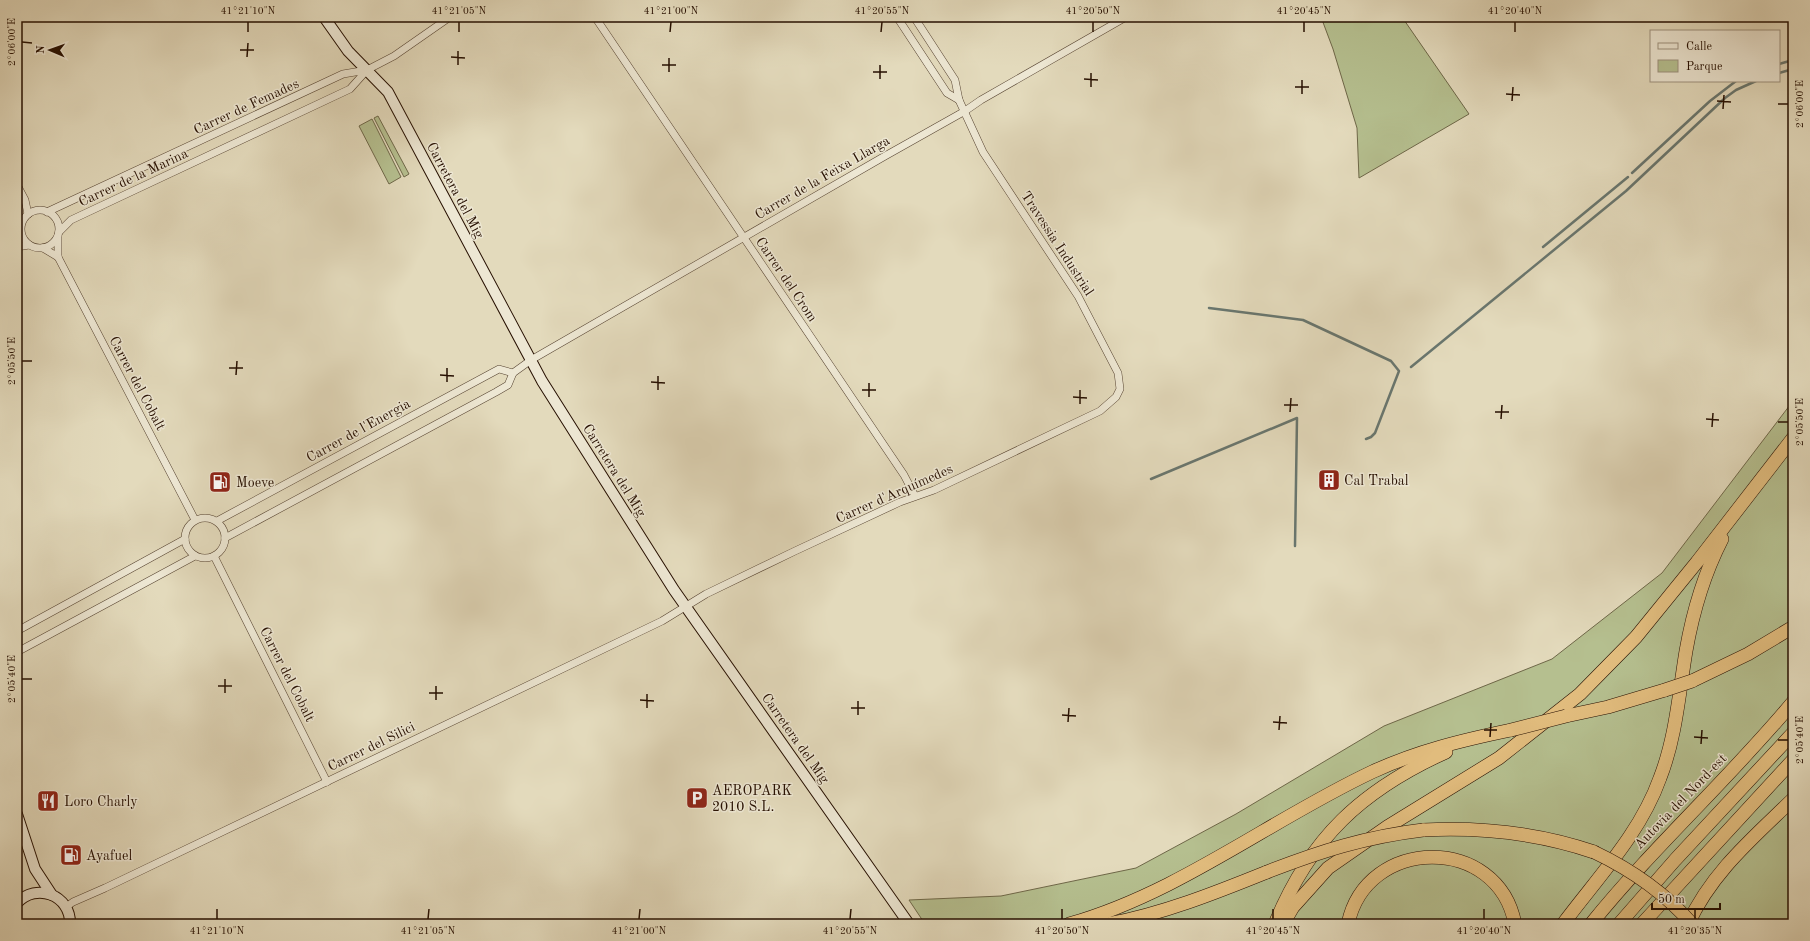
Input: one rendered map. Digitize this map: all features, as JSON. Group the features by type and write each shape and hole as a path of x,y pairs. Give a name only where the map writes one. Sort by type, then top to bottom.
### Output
{"highway":[{"path":"1283,924 1293,907 1328,868 1388,827 1499,758 1580,694 1636,637 1793,438"},
{"path":"1563,924 1623,847 1638,825 1650,802 1668,754 1697,598 1717,548 1727,530 1757,485"},
{"path":"1069,924 1124,905 1179,879 1372,772 1430,750 1608,707 1692,681 1748,654 1793,626"},
{"name":"Autovia del Nord-est","path":"1591,924 1655,849 1754,746 1793,702"},
{"path":"1619,924 1793,733"},
{"path":"1275,924 1298,875 1319,845 1344,816 1373,792 1406,771 1454,748 1485,736"},
{"path":"1642,924 1793,760"},
{"path":"1688,924 1704,893 1716,878 1734,857 1793,799"},
{"path":"1108,924 1171,907 1221,891 1267,872 1334,848 1365,839 1423,830 1461,829 1509,832 1566,842 1594,852 1637,874 1674,904 1692,924"},
{"path":"1348,924 1349,916 1357,898 1368,884 1383,871 1398,863 1414,858 1431,856 1447,858 1474,867 1487,877 1506,900 1515,924"}],"street":[{"name":"Carretera del Mig","path":"324,17 348,51 388,92 531,360 552,396 686,606 909,924"},
{"name":"Carrer de Femades","path":"47,212 343,74 367,70 394,56 450,17"},
{"name":"Carrer del Crom","path":"595,17 904,475 915,496"},
{"name":"Travessia Industrial","path":"897,17 947,93 959,100"},
{"name":"Travessia Industrial","path":"914,17 955,80 959,100 983,152 1078,296 1113,361 1118,373 1120,388 1116,397 1111,403"},
{"name":"Carrer de la Feixa Llarga","path":"531,360 1126,17"},
{"name":"Carrer de la Marina","path":"58,234 71,220 350,89 367,70"},
{"path":"17,185 25,200 28,214"},
{"path":"29,245 21,232 20,224 28,214 37,210 47,212 55,218 59,227 58,234 52,244 43,248"},
{"name":"Carrer del Cobalt","path":"58,234 58,257 195,520"},
{"path":"17,247 29,245 43,248 58,257"},
{"path":"225,538 496,392 508,385 513,372 531,360"},
{"name":"Carrer de l'Energia","path":"217,521 499,369 513,372"},
{"name":"Carrer d'Arquímedes","path":"686,606 706,594 795,551 915,496 934,490 1061,430 1100,411 1111,403"},
{"path":"208,518 217,521 223,529 225,538 221,551 214,556 203,558 195,556 188,548 185,539 188,528 195,520 208,518"},
{"path":"17,631 185,539"},
{"path":"17,652 195,556"},
{"name":"Carrer del Cobalt","path":"214,556 327,782"},
{"name":"Carrer del Silici","path":"66,907 73,902 662,621 686,606"},
{"path":"17,814 35,869 52,895"},
{"path":"17,903 33,893 41,892 52,895 60,900 66,907 70,916 70,924"}],"green space":[{"path":"1321,17 1402,17 1469,114 1359,178 1357,128 1333,49"},
{"path":"378,116 409,174 404,177 374,118"},
{"path":"372,119 401,177 389,184 359,126"},
{"path":"1793,401 1793,924 925,924 909,900 1001,896 1136,868 1236,814 1384,726 1552,659 1662,573"}],"waterway":[{"path":"1780,64 1793,60"},
{"path":"1780,73 1793,69"},
{"path":"1632,173 1710,101 1735,82"},
{"path":"1411,367 1626,191 1725,98 1736,90 1754,82"},
{"path":"1543,247 1628,177"},
{"path":"1209,308 1303,320 1391,361 1399,371 1375,433 1366,439"},
{"path":"1151,479 1297,418 1295,546"}],"place":[{"name":"Cal Trabal","path":"1329,480"},
{"name":"Moeve","path":"220,482"},
{"name":"AEROPARK 2010 S.L.","path":"697,798"},
{"name":"Loro Charly","path":"48,801"},
{"name":"Ayafuel","path":"71,855"}]}
